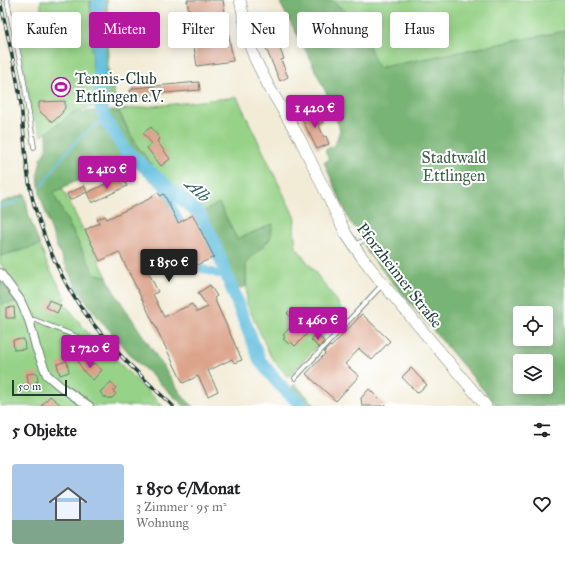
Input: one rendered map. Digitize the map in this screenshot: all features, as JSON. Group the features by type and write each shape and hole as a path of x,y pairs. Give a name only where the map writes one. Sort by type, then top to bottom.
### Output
{"main road":[{"name":"Pforzheimer Straße","path":"240,0 250,46 264,78 300,139 341,225 358,243 383,284 486,406"}],"street":[{"path":"0,273 20,300 29,320 36,347 47,375 88,406"}],"lane":[{"path":"7,0 23,74 34,147"},
{"path":"295,378 383,284"},
{"path":"29,320 35,320 88,341 97,342"}],"green space":[{"name":"Tennis-Club Ettlingen e.V.","path":"41,0 90,0 89,48 92,48 95,106 74,112 42,136 32,115 20,48 81,48 81,12 41,12"},
{"path":"90,0 107,0 107,12 91,12"},
{"name":"Stadtwald Ettlingen","path":"295,0 330,0 347,12 297,12 297,34 289,20 289,12 285,12 280,3"},
{"path":"330,0 565,0 565,31 378,68 370,48 382,48 382,12 347,12"},
{"name":"Stadtwald Ettlingen","path":"565,31 565,406 497,406 368,253 364,245 371,244 370,237 363,238 350,222 324,162 329,160 325,150 335,145 340,130 331,103 304,48 370,48 378,68"},
{"path":"92,48 108,48 108,68 116,100 95,106"},
{"path":"237,97 295,218 294,229 296,247 337,301 344,314 321,338 323,340 288,377 271,357 247,304 246,263 270,239 273,224 237,239 219,204 202,212 160,175 135,143 118,110"},
{"path":"118,110 135,143 160,175 150,180 127,158 53,193 94,273 107,277 113,290 184,398 193,406 184,406 134,359 99,319 75,285 56,245 40,195 38,174 41,159 47,147 47,133 74,112"},
{"path":"62,188 107,277 94,273 53,193"},
{"path":"25,194 29,217 40,245 0,256 0,203"},
{"path":"219,203 237,239 273,224 270,239 246,263 246,286 239,289 230,277 216,239 202,212"},
{"path":"40,245 47,264 66,298 62,300 97,345 100,343 163,406 0,406 0,304 17,302 27,303 0,263 0,256"},
{"path":"0,279 17,302 0,304"},
{"path":"295,384 316,406 294,406 284,396"}],"building":[{"path":"187,0 223,0 225,12 189,12"},
{"path":"229,37 233,61 197,66 194,48 229,48"},
{"path":"266,48 279,48 284,59 281,60 288,77 280,81"},
{"path":"199,82 200,90 131,96 130,90 133,90 133,88"},
{"path":"65,101 65,108 63,112 54,121 51,121 39,111 39,102"},
{"path":"314,109 316,113 318,112 323,122 318,124 324,137 326,136 329,144 317,149 302,119 306,117 304,113"},
{"path":"151,127 160,139 157,141 170,159 161,166 147,148 152,144 143,133"},
{"path":"122,176 127,186 92,203 87,193"},
{"path":"84,186 87,192 70,200 67,194"},
{"path":"158,192 160,196 164,194 178,223 193,215 214,257 186,270 183,265 168,272 164,264 148,271 158,292 153,294 164,317 192,304 197,312 208,307 198,293 210,285 217,296 214,298 242,360 234,363 232,359 208,371 218,391 208,396 198,376 183,383 119,252 100,261 85,230 99,223 97,219 105,216 107,219 153,197 152,196"},
{"path":"49,300 61,306 57,313 46,307"},
{"path":"14,307 15,318 6,318 6,308"},
{"path":"292,308 304,322 299,327 307,334 295,346 291,342 289,344 283,339 285,337 283,335 295,322 287,313"},
{"path":"362,314 390,341 372,360 359,349 345,364 359,376 336,401 306,374 325,354 324,352 330,346 331,347"},
{"path":"316,334 324,341 319,348 311,340"},
{"path":"24,339 25,349 14,350 13,340"},
{"path":"83,358 89,368 94,363 102,370 93,380 85,373 78,362"},
{"path":"67,361 69,372 60,375 57,364"},
{"path":"411,368 427,385 417,393 402,377"},
{"path":"37,373 38,383 36,381 36,387 29,388 27,374"},
{"path":"111,382 116,388 113,391 116,394 111,399 110,397 108,399 106,396 105,398 100,392"},
{"path":"369,389 386,406 362,406 361,398"},
{"path":"50,396 62,406 41,406"}],"waterway":[{"name":"Alb","path":"98,0 100,104 105,119 125,150 199,214 211,235 260,361 279,384 302,406"},
{"path":"42,186 61,159 79,138 105,119"},
{"path":"163,184 163,187 180,222"},
{"path":"0,207 20,200"},
{"path":"203,269 218,274 225,273"}],"railway":[{"path":"0,0 19,91 30,187 33,201 48,246 74,297 95,327 133,368 173,406"}],"place":[{"name":"Tennis-Club Ettlingen e.V.","path":"61,87"}]}
